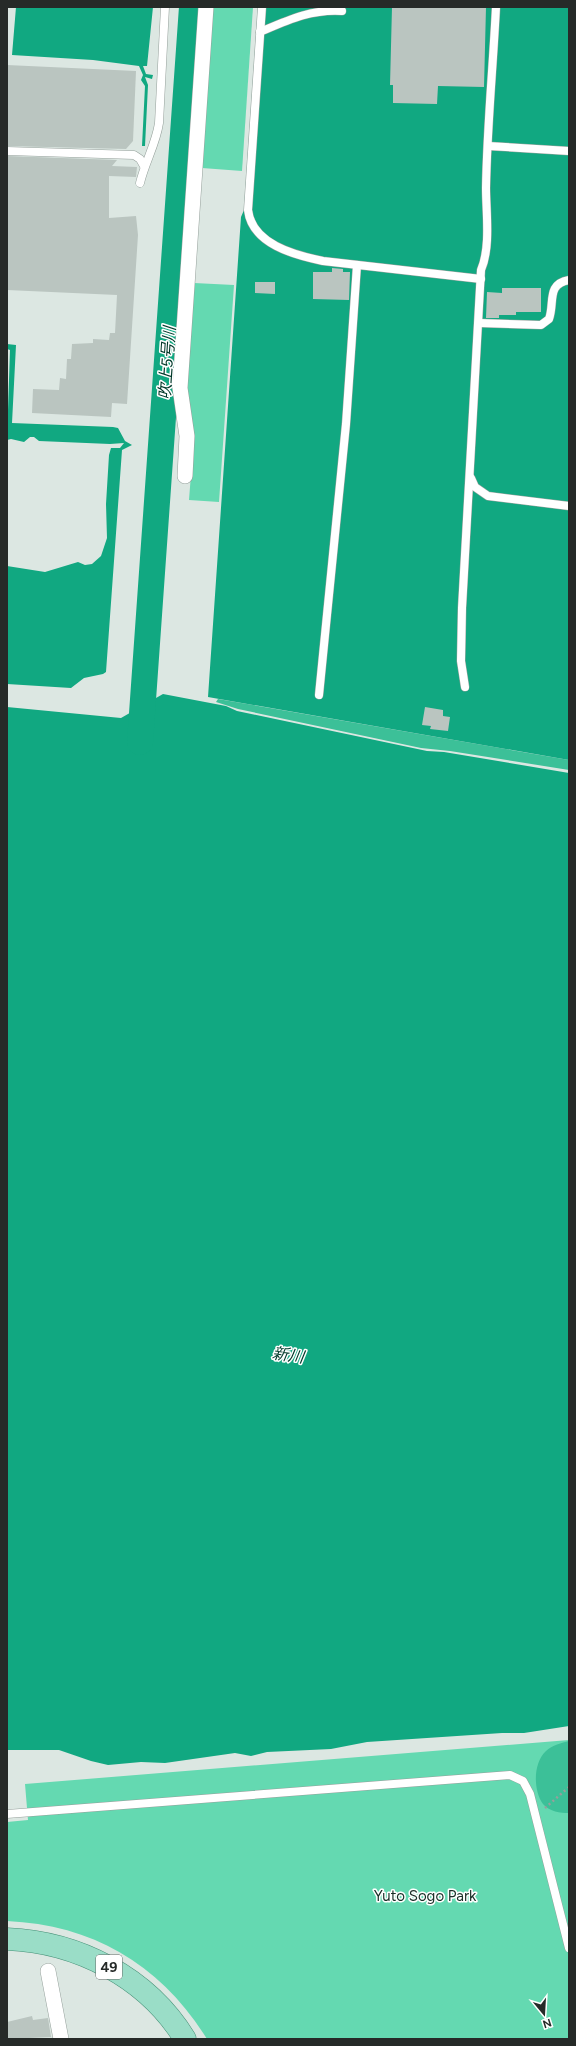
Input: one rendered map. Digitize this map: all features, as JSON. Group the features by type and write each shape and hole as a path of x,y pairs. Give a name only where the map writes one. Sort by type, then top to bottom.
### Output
{"main road":[{"name":"49","path":"7,1939 53,1945 81,1954 108,1966 133,1983 156,2002 185,2039"}],"street":[{"path":"185,476 187,436 180,388 206,7"},
{"path":"48,1971 60,2039"}],"lane":[{"path":"140,183 144,166 160,123 166,7"},
{"path":"262,7 248,210 249,218 258,233 282,249 302,257 356,265 481,279"},
{"path":"465,687 462,675 461,648 481,279 486,234 488,146 496,7"},
{"path":"260,32 306,13 318,11 342,11"},
{"path":"488,146 569,151"},
{"path":"7,151 134,155 140,159 144,166"},
{"path":"319,695 346,424 356,265"},
{"path":"479,323 541,325 549,319 555,287 560,283 569,280"},
{"path":"470,477 475,486 488,496 569,506"},
{"path":"7,1814 510,1775 517,1777 528,1787 569,1948"}],"path":[{"path":"536,1816 569,1787"}],"green space":[{"path":"213,7 253,7 242,171 202,168"},
{"path":"194,283 234,285 219,502 189,500 194,435 186,387"},
{"name":"Yuto Sogo Park","path":"569,1740 569,2039 207,2039 189,2013 169,1990 146,1970 122,1954 96,1941 68,1931 39,1924 7,1921 7,1822 28,1820 25,1784"}],"shaded area":[{"path":"218,699 569,760 569,770 450,751 421,748 238,709 216,702"},
{"path":"569,1741 569,1813 555,1812 543,1804 537,1792 537,1769 542,1756 548,1749 560,1743"}],"water":[{"path":"16,7 153,7 147,66 143,66 146,74 153,75 152,79 145,77 148,85 145,146 142,146 145,86 141,80 143,75 139,66 93,60 12,55"},
{"path":"258,7 569,7 569,760 208,697 241,217 244,210"},
{"path":"7,344 16,345 12,423 113,427 118,428 125,441 132,445 122,450 106,672 84,678 71,688 7,684 7,566 45,572 78,562 85,565 92,564 101,556 107,538 106,504 109,455 111,448 120,448 124,443 110,444 39,441 34,437 30,437 24,442 11,439 7,440 10,350 7,349"},
{"name":"新川","path":"163,694 226,706 237,711 427,751 444,752 569,773 569,1726 524,1733 502,1733 367,1742 331,1749 267,1752 251,1756 235,1753 165,1763 141,1762 108,1765 59,1750 7,1750 7,707 121,718"}],"building":[{"path":"392,7 486,7 484,87 438,86 437,104 393,103 393,85 390,85"},
{"path":"7,65 136,71 133,141 126,149 7,146"},
{"path":"7,156 117,160 112,166 137,167 136,177 109,176 109,218 136,216 138,235 127,404 112,403 111,417 32,413 33,389 59,390 60,378 66,379 67,359 71,359 72,344 93,343 93,339 109,340 110,333 115,333 117,295 7,290"},
{"path":"332,268 343,269 343,272 350,272 349,300 313,299 313,272 332,272"},
{"path":"255,282 275,282 275,294 255,293"},
{"path":"502,288 541,288 541,312 516,312 516,315 499,315 499,318 486,318 487,292 502,293"},
{"path":"425,707 443,710 443,716 450,717 448,731 430,729 431,726 422,725"},
{"path":"32,2016 33,2020 48,2018 51,2037 7,2039 7,2022"}],"waterway":[{"name":"吹上5号川","path":"140,742 192,7"}]}
